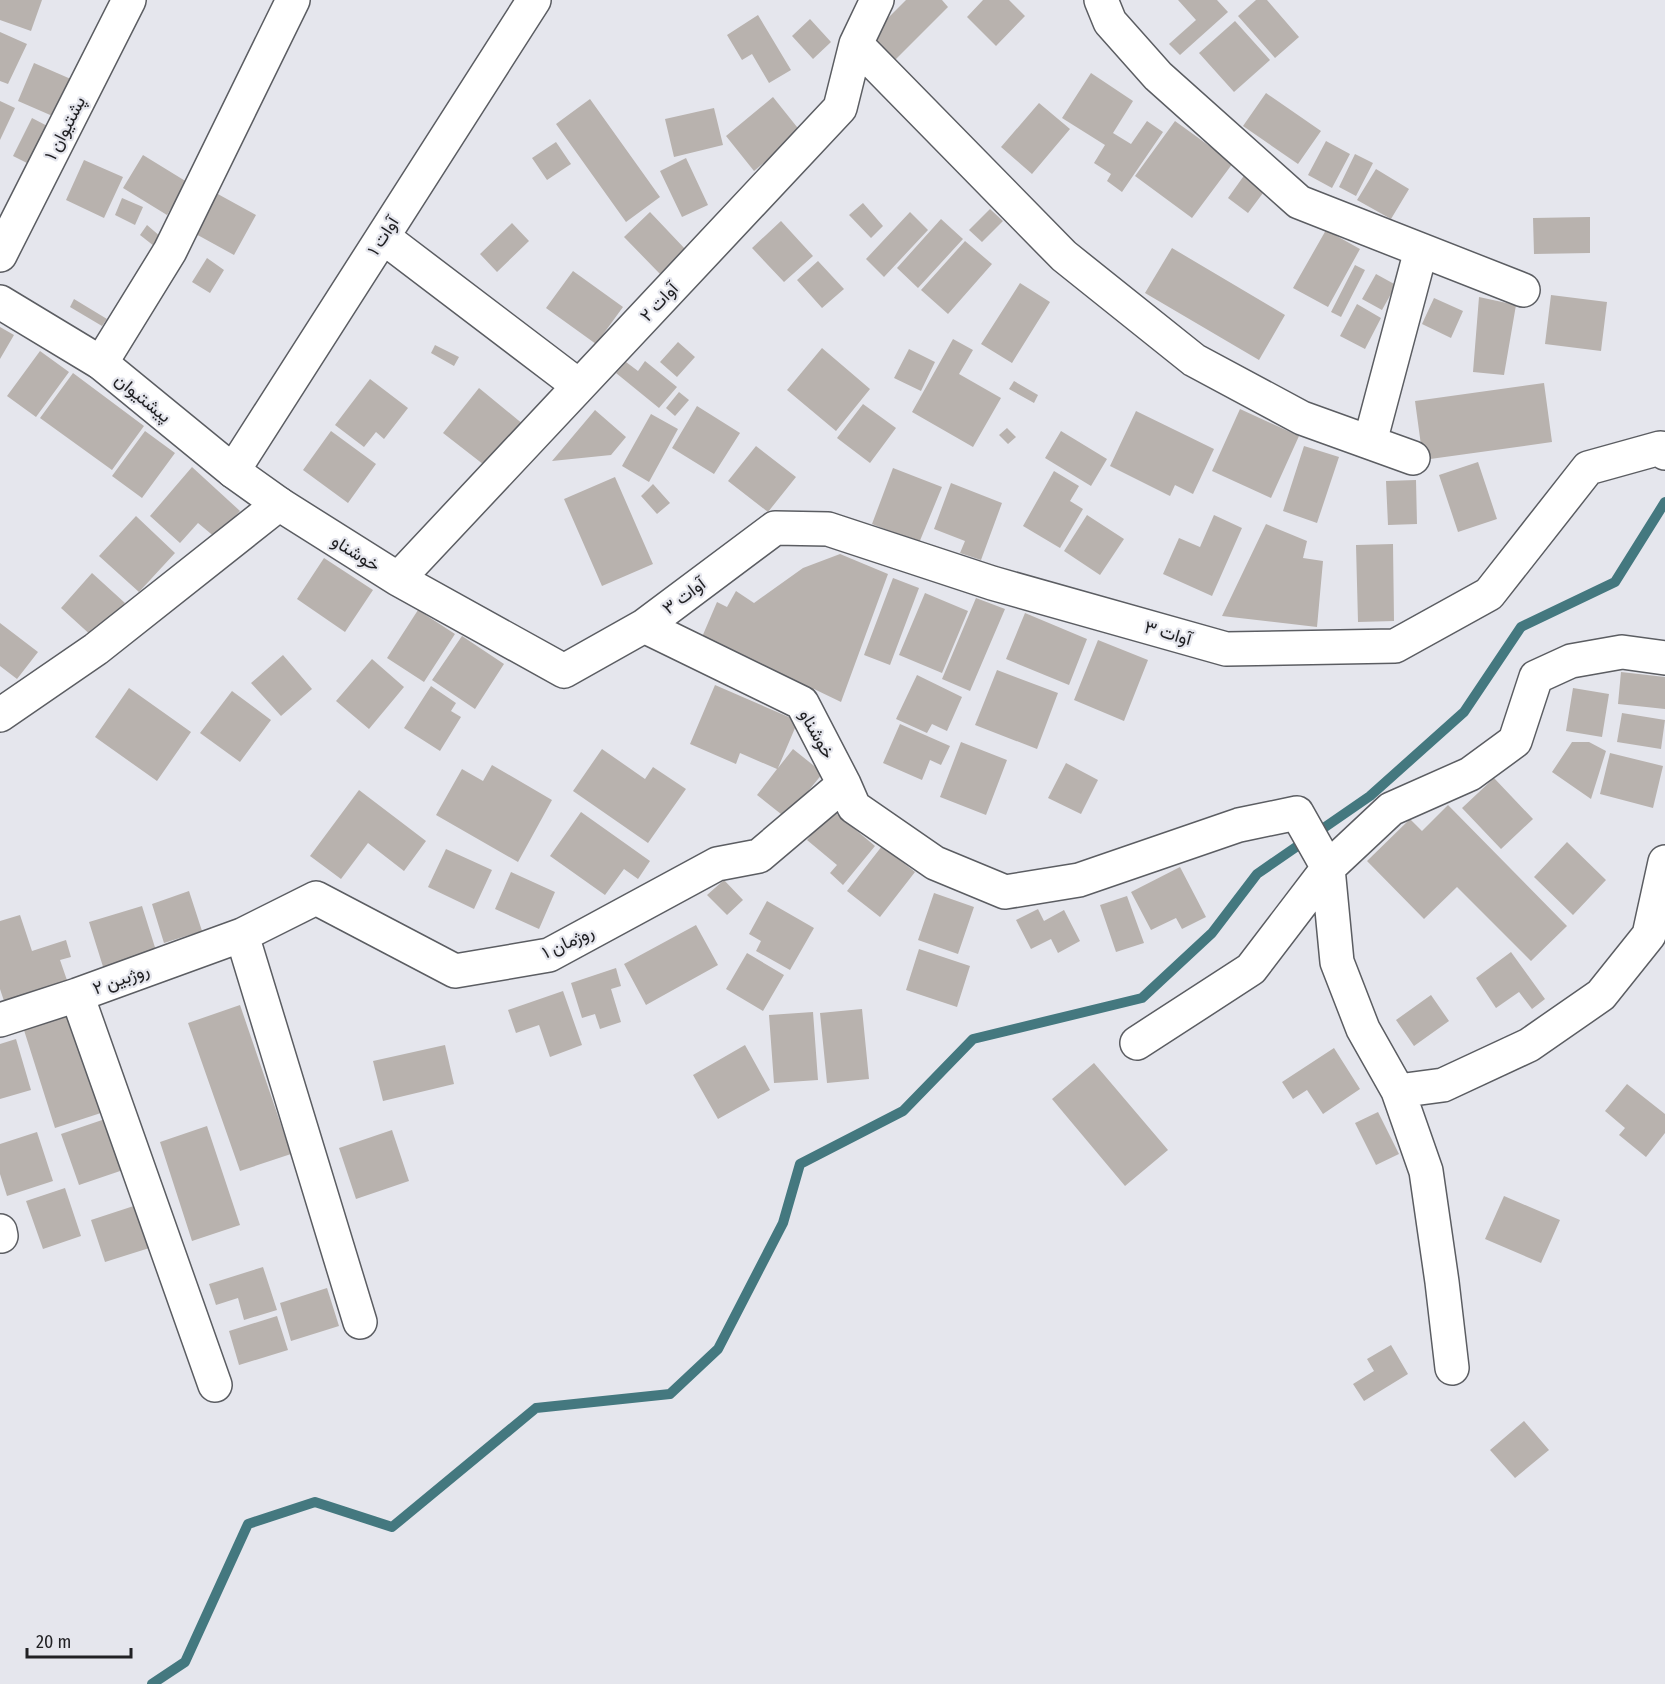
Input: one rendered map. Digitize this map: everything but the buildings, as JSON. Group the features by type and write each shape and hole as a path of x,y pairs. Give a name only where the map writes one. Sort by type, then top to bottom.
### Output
{"street":[{"name":"پشتیوان ۱","path":"0,255 129,0"},
{"path":"101,363 170,251 293,0"},
{"name":"آوات ۱","path":"233,471 534,0"},
{"name":"آوات ۲","path":"398,579 840,108 856,44 877,0"},
{"path":"1101,0 1110,22 1158,76 1299,202 1523,290"},
{"path":"856,44 1064,256 1194,360 1302,418 1413,458"},
{"path":"382,237 579,387"},
{"path":"1370,442 1421,250"},
{"name":"پیشتیوان","path":"0,302 101,363 233,471 279,504"},
{"name":"آوات ۳","path":"644,626 775,528 828,529 992,583 1226,649 1395,646 1489,594 1588,468 1662,451"},
{"path":"0,715 96,649 279,504"},
{"name":"خوشناو","path":"279,504 398,579 564,671 644,626 802,703 854,807 935,863 1005,892 1079,880 1239,825 1297,813 1328,868"},
{"path":"1137,1043 1251,969 1328,868 1391,809 1470,774 1515,741 1536,677 1571,661 1622,652 1665,658"},
{"name":"روژمان ۱","path":"242,935 316,898 455,971 549,955 717,864 759,856 844,784"},
{"path":"1398,1091 1443,1085 1529,1045 1600,995 1657,938 1665,862"},
{"path":"1328,868 1337,962 1363,1029 1398,1091 1426,1171 1452,1368"},
{"path":"242,935 360,1322"},
{"name":"روژبین ۲","path":"0,1020 77,995 242,935"},
{"path":"77,995 215,1385"}],"waterway":[{"path":"152,1684 185,1662 248,1524 315,1502 392,1527 536,1408 670,1394 718,1349 783,1223 800,1164 903,1111 973,1039 1142,998 1212,933 1257,874 1370,796 1464,712 1521,627 1615,582 1665,502"}]}
